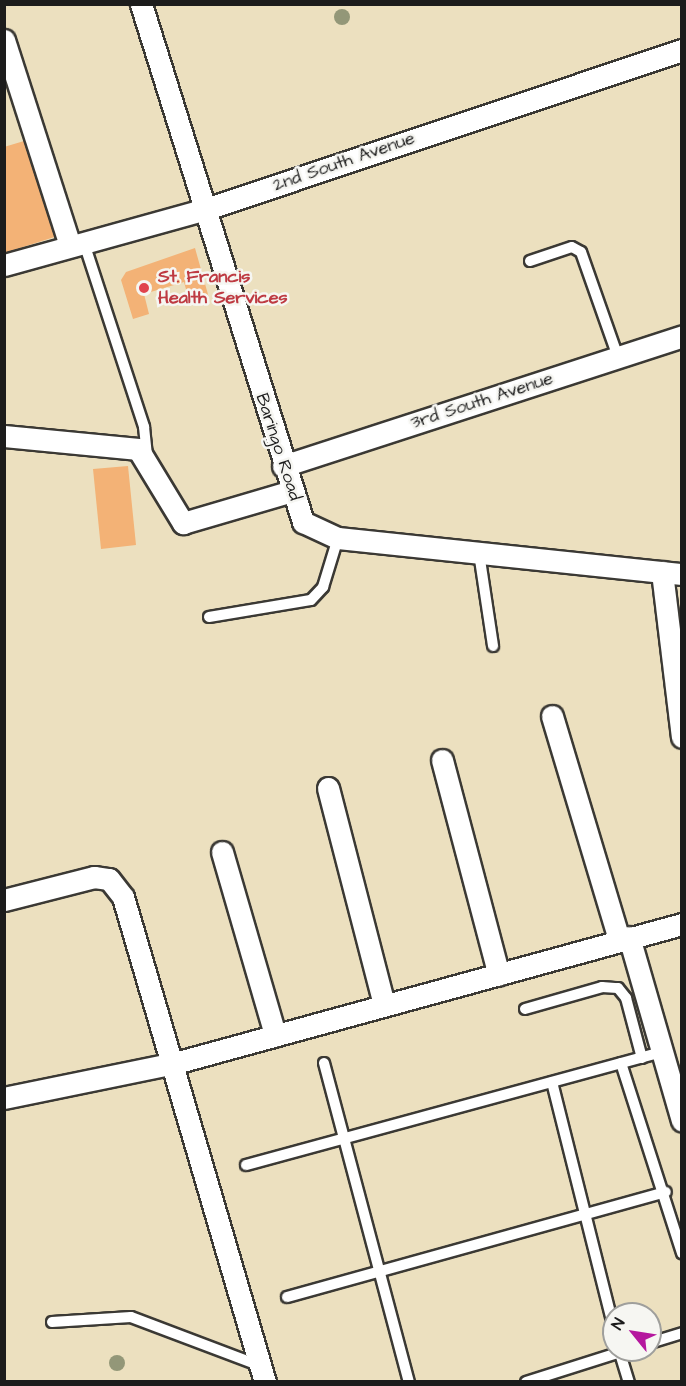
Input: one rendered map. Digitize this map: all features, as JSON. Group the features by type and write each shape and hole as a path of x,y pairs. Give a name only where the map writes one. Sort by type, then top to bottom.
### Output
{"street":[{"name":"Baringo Road","path":"141,4 206,209 283,466 303,522 338,538 672,573"},
{"path":"4,40 77,245"},
{"name":"2nd South Avenue","path":"4,265 206,209 681,50"},
{"name":"3rd South Avenue","path":"283,466 681,336"},
{"path":"4,436 118,444 138,449 148,460 173,514 183,523 292,491"},
{"path":"672,573 681,737"},
{"path":"552,716 624,938 652,1055 681,1121"},
{"path":"442,760 499,975"},
{"path":"328,788 384,1005"},
{"path":"222,852 275,1035"},
{"path":"4,900 94,877 109,879 123,897 175,1063 263,1374"},
{"path":"4,1098 175,1063 681,924"}],"lane":[{"path":"77,245 144,427 148,460"},
{"path":"530,261 572,247 581,252 618,357"},
{"path":"209,617 311,600 322,587 338,538"},
{"path":"479,553 493,646"},
{"path":"246,1165 652,1055 626,998 618,988 602,987 525,1009"},
{"path":"324,1063 409,1382"},
{"path":"621,1063 666,1192 681,1253"},
{"path":"552,1082 608,1302"},
{"path":"287,1297 587,1216 666,1192"},
{"path":"52,1322 131,1317 263,1374"},
{"path":"662,1339 681,1333"},
{"path":"526,1382 602,1357"},
{"path":"624,1362 629,1382"}],"building":[{"path":"34,138 64,234 4,253 4,147"},
{"name":"St. Francis Health Services","path":"195,248 209,298 190,304 184,282 144,294 149,314 133,319 121,280 126,272"},
{"path":"128,466 136,545 101,549 93,469"}],"place":[{"name":"St. Francis Health Services","path":"144,288"}]}
